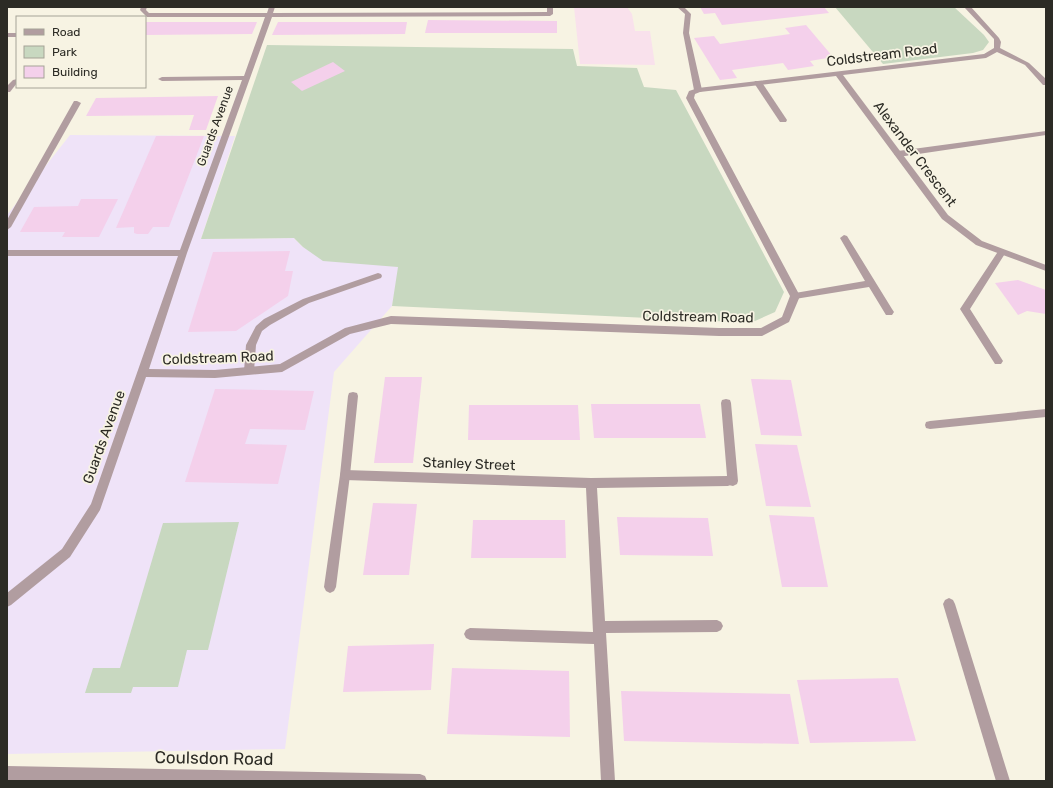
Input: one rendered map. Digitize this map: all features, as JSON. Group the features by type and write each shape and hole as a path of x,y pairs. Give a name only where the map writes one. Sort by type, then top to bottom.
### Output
{"street":[{"path":"144,7 143,10 147,15 271,11 550,14 550,7"},
{"path":"680,7 688,14 686,33 698,90 692,93 690,98 795,296 871,283"},
{"path":"967,7 997,39 999,44 997,49 1028,64 1046,83"},
{"name":"Guards Avenue","path":"7,601 66,554 96,506 183,253 271,11"},
{"name":"Coldstream Road","path":"698,90 986,56 997,49"},
{"name":"Alexander Crescent","path":"838,74 945,217 979,243 1046,268"},
{"path":"162,79 247,78"},
{"path":"7,90 15,81"},
{"path":"758,83 783,120"},
{"path":"7,227 76,103"},
{"path":"898,154 1046,133"},
{"path":"844,238 889,312"},
{"path":"7,252 183,253"},
{"path":"998,361 964,309 1002,252"},
{"path":"249,371 251,345 259,330 267,322 306,301 378,276"},
{"name":"Coldstream Road","path":"143,373 215,374 282,368 317,346 348,331 391,320 719,332 762,332 786,319 795,296"},
{"path":"330,587 345,476 353,396"},
{"name":"Stanley Street","path":"345,476 592,483 733,481 726,403"},
{"path":"930,425 1046,413"},
{"path":"592,483 608,781"},
{"path":"949,604 1003,781"},
{"path":"470,634 600,633 717,626"},
{"name":"Coulsdon Road","path":"7,772 68,777 420,781"}],"shaded area":[{"path":"574,7 627,7 632,14 635,31 650,31 655,65 580,64"},
{"path":"70,135 235,136 201,239 294,238 303,247 399,267 392,306 334,372 285,749 7,754 7,215"}],"green space":[{"path":"835,7 954,7 984,35 989,42 983,50 973,53 883,64"},
{"path":"267,45 573,49 577,66 637,68 644,87 676,90 784,292 775,312 755,321 735,322 392,306 398,267 323,261 303,247 294,238 201,239"},
{"path":"239,522 208,650 187,650 178,687 133,687 131,693 85,693 93,668 120,668 163,523"}],"building":[{"path":"700,7 824,7 829,13 722,25 715,13 704,14"},
{"path":"428,20 557,21 557,33 425,33"},
{"path":"146,22 257,22 252,34 146,35"},
{"path":"278,22 407,22 405,34 272,35"},
{"path":"806,25 833,57 810,61 814,66 788,70 783,63 732,70 737,78 720,80 694,38 714,36 720,44 790,34 785,28"},
{"path":"333,62 345,71 302,91 291,82"},
{"path":"218,96 206,130 189,130 194,115 86,116 96,98"},
{"path":"156,136 204,136 169,227 153,227 148,234 134,233 134,227 116,228"},
{"path":"81,199 118,199 99,237 62,237 65,232 20,232 34,207 78,206"},
{"path":"290,251 285,271 293,271 288,296 236,331 188,332 213,252"},
{"path":"1018,280 1046,290 1046,314 1027,311 1018,315 995,283"},
{"path":"385,377 422,377 413,463 374,463"},
{"path":"751,379 791,380 802,436 761,435"},
{"path":"215,389 314,391 305,430 250,429 245,444 287,445 278,484 185,482"},
{"path":"591,404 700,404 706,438 594,438"},
{"path":"469,405 578,405 580,440 468,440"},
{"path":"755,444 797,445 811,507 766,506"},
{"path":"373,503 417,504 409,575 363,575"},
{"path":"769,515 814,517 828,587 782,587"},
{"path":"617,517 708,518 713,556 620,555"},
{"path":"473,520 565,520 566,558 471,558"},
{"path":"434,644 431,690 343,692 348,646"},
{"path":"452,668 569,671 570,737 447,734"},
{"path":"898,678 916,741 810,743 797,680"},
{"path":"621,691 790,694 799,744 624,741"}]}
